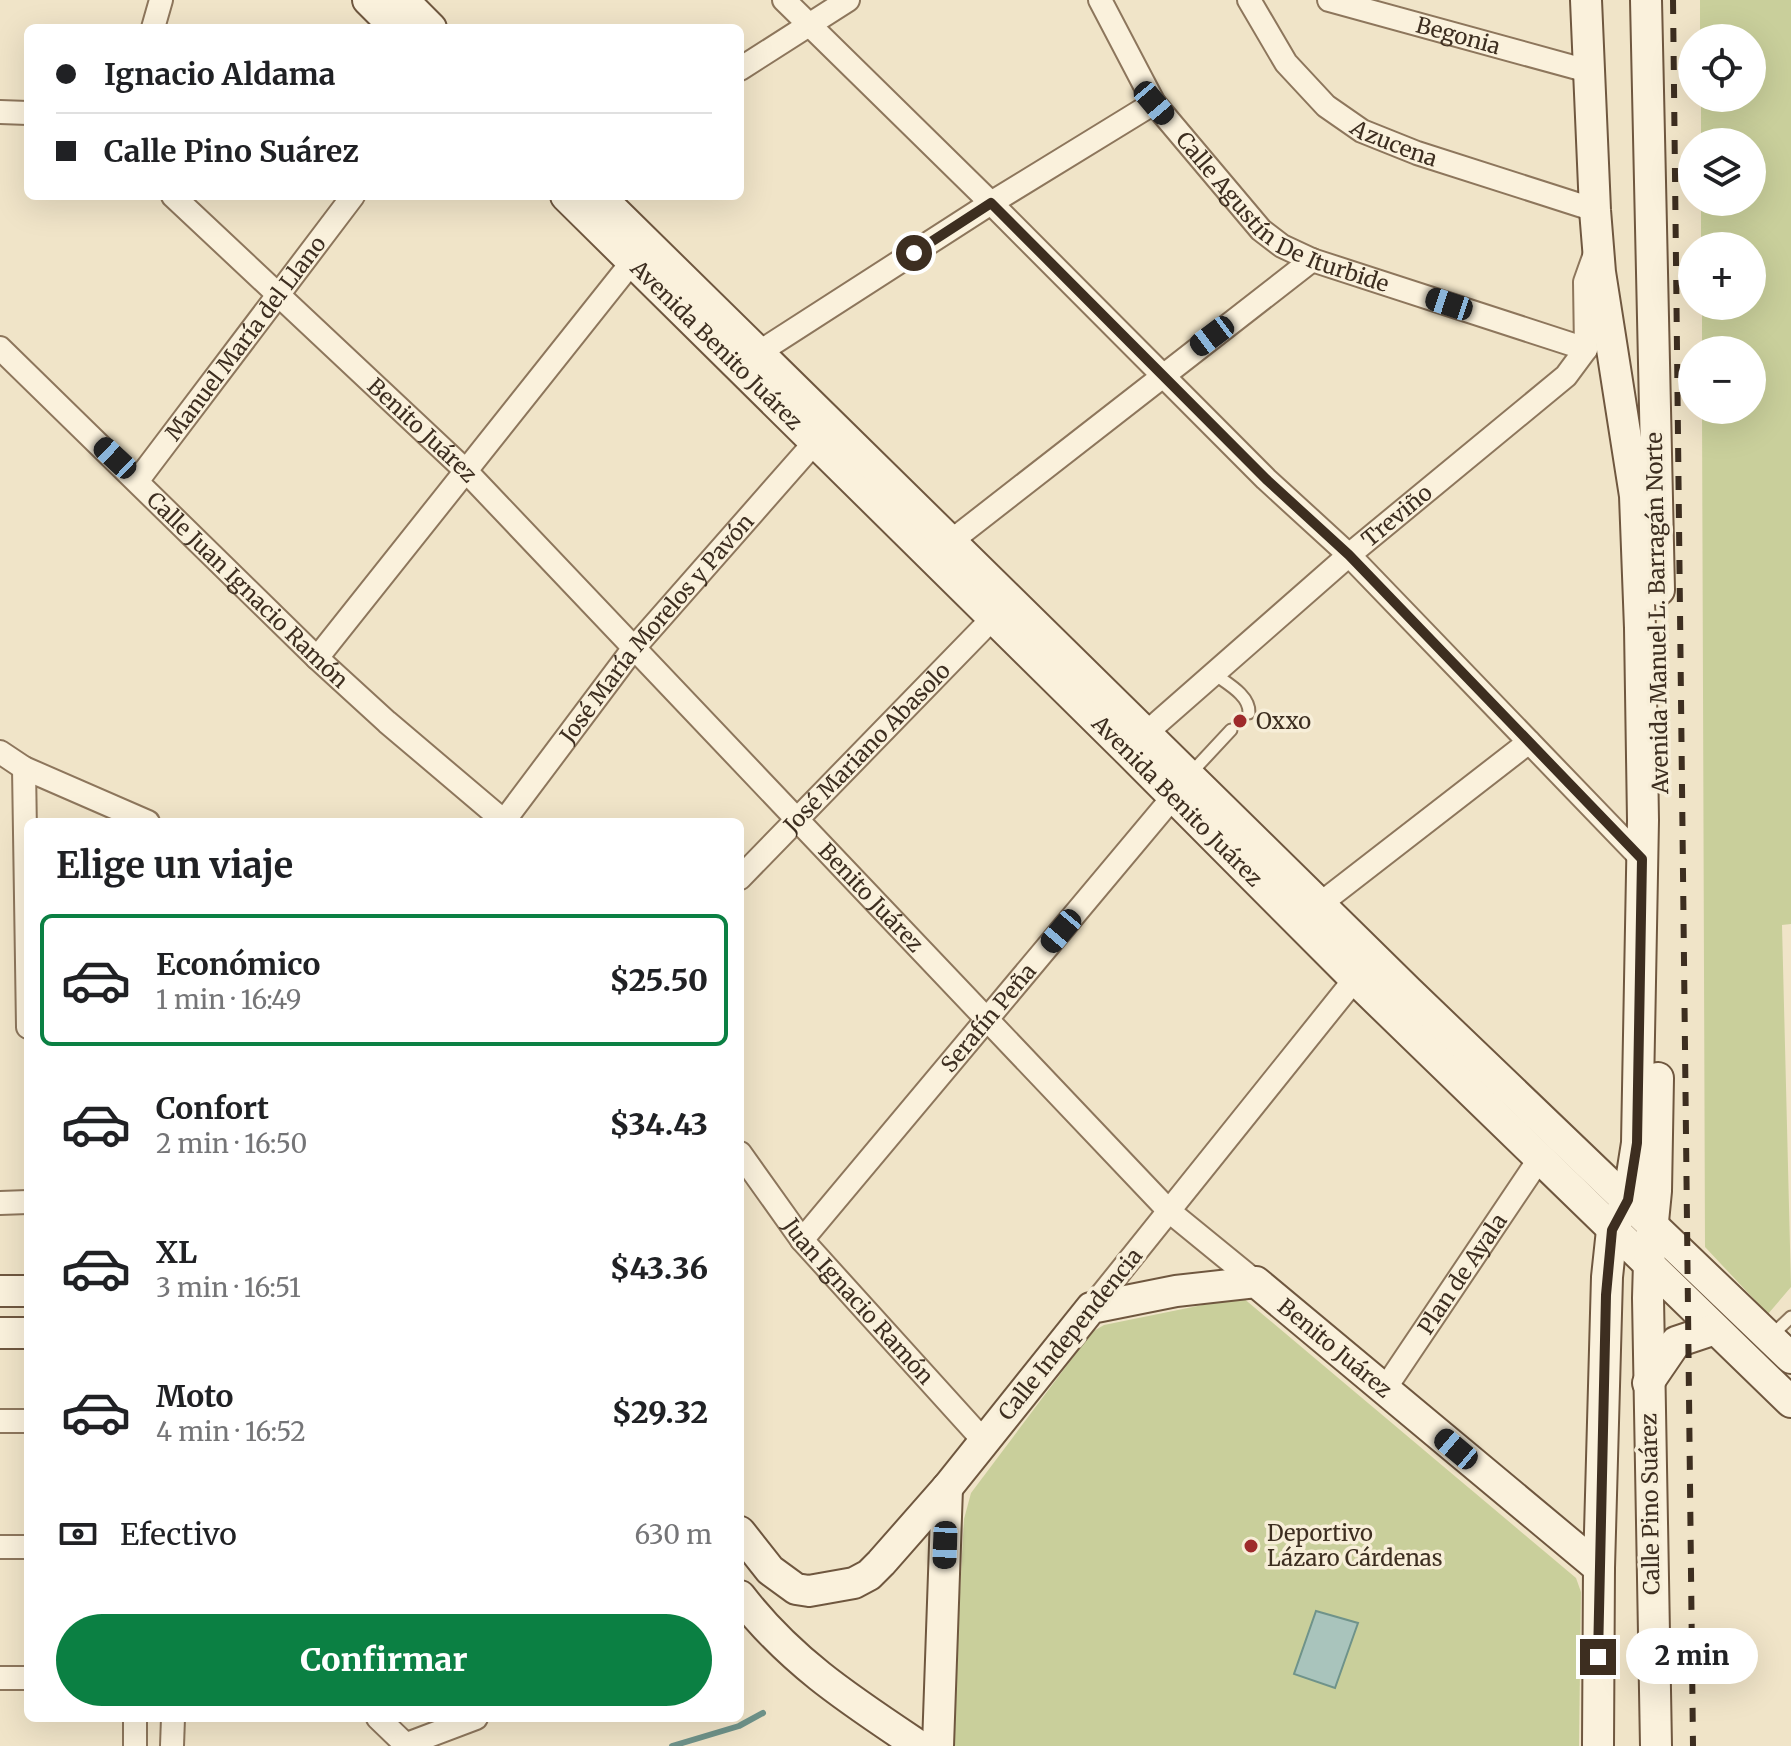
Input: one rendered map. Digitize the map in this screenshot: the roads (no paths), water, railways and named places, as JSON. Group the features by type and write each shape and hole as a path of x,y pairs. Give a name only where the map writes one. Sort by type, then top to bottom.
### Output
{"main road":[{"path":"368,0 392,24"},
{"path":"403,0 427,24"},
{"name":"Avenida Manuel L. Barragán Norte","path":"1586,0 1598,246 1635,496 1640,628 1642,859 1637,1143 1628,1200 1612,1230"},
{"name":"Avenida Manuel L. Barragán Norte","path":"1646,0 1659,619 1658,1091 1649,1262"},
{"name":"Avenida Benito Juárez","path":"570,200 993,618 1137,741"},
{"name":"Avenida Benito Juárez","path":"603,200 950,542 1181,786 1355,979 1791,1402"},
{"name":"Avenida Benito Juárez","path":"1181,786 1320,904 1653,1226 1785,1341"},
{"path":"1598,1746 1605,1313 1612,1230"},
{"name":"Calle Pino Suárez","path":"1649,1262 1648,1383 1656,1746"},
{"path":"1091,1308 1176,1291 1256,1282"},
{"name":"Benito Juárez","path":"1256,1282 1599,1568"},
{"path":"0,1291 24,1291"},
{"name":"Calle Independencia","path":"796,1589 839,1588 869,1575 947,1488 1091,1308"},
{"path":"1648,1383 1676,1342 1715,1329"},
{"path":"0,1333 24,1333"},
{"path":"938,1746 947,1488"},
{"path":"744,1537 770,1570 796,1589 766,1630"},
{"path":"744,1601 766,1630 795,1657 841,1694 919,1746"}],"street":[{"path":"154,24 161,0"},
{"path":"784,0 1266,479 1349,555 1642,859"},
{"path":"744,66 848,0"},
{"name":"Calle Agustín De Iturbide","path":"1100,0 1154,103 1261,230 1282,246 1312,260 1586,349"},
{"name":"Azucena","path":"1249,0 1286,63 1326,106 1362,131 1417,153 1595,210"},
{"name":"Begonia","path":"1329,0 1588,71"},
{"path":"758,353 991,203 1154,103"},
{"path":"0,112 24,113"},
{"name":"Benito Juárez","path":"177,200 465,470 1169,1211 1256,1282"},
{"name":"Manuel María del Llano","path":"138,480 350,200"},
{"path":"1586,349 1585,282 1598,246"},
{"path":"950,542 1312,260"},
{"path":"317,658 632,262"},
{"name":"Calle Juan Ignacio Ramón","path":"0,348 317,658 500,818"},
{"name":"Treviño","path":"1137,741 1349,555 1566,376 1586,349"},
{"name":"José María Morelos y Pavón","path":"506,818 633,649 815,442"},
{"name":"José Mariano Abasolo","path":"744,874 993,618"},
{"path":"1320,904 1529,742"},
{"path":"0,752 24,768 138,818"},
{"path":"24,768 25,818"},
{"name":"Serafín Peña","path":"802,1240 1181,786"},
{"name":"Calle Independencia","path":"1091,1308 1355,979"},
{"name":"Plan de Ayala","path":"1384,1390 1540,1158"},
{"name":"Juan Ignacio Ramón","path":"744,1159 802,1240 984,1441"},
{"path":"0,1203 24,1202"},
{"path":"0,1421 24,1421"},
{"path":"0,1547 24,1547"},
{"path":"0,1678 24,1678"},
{"path":"135,1722 135,1746"},
{"path":"172,1746 173,1722"},
{"path":"382,1722 404,1745 465,1722"}],"lane":[{"path":"1213,672 1242,695 1249,705 1249,713"},
{"path":"1181,786 1231,730"}],"water":[{"path":"1316,1611 1358,1623 1335,1688 1294,1674"}],"waterway":[{"path":"672,1746 739,1726 763,1713"}],"railway":[{"path":"1673,0 1693,1746"}],"place":[{"name":"Oxxo","path":"1240,721"},
{"name":"Deportivo Lázaro Cárdenas","path":"1251,1546"}]}
